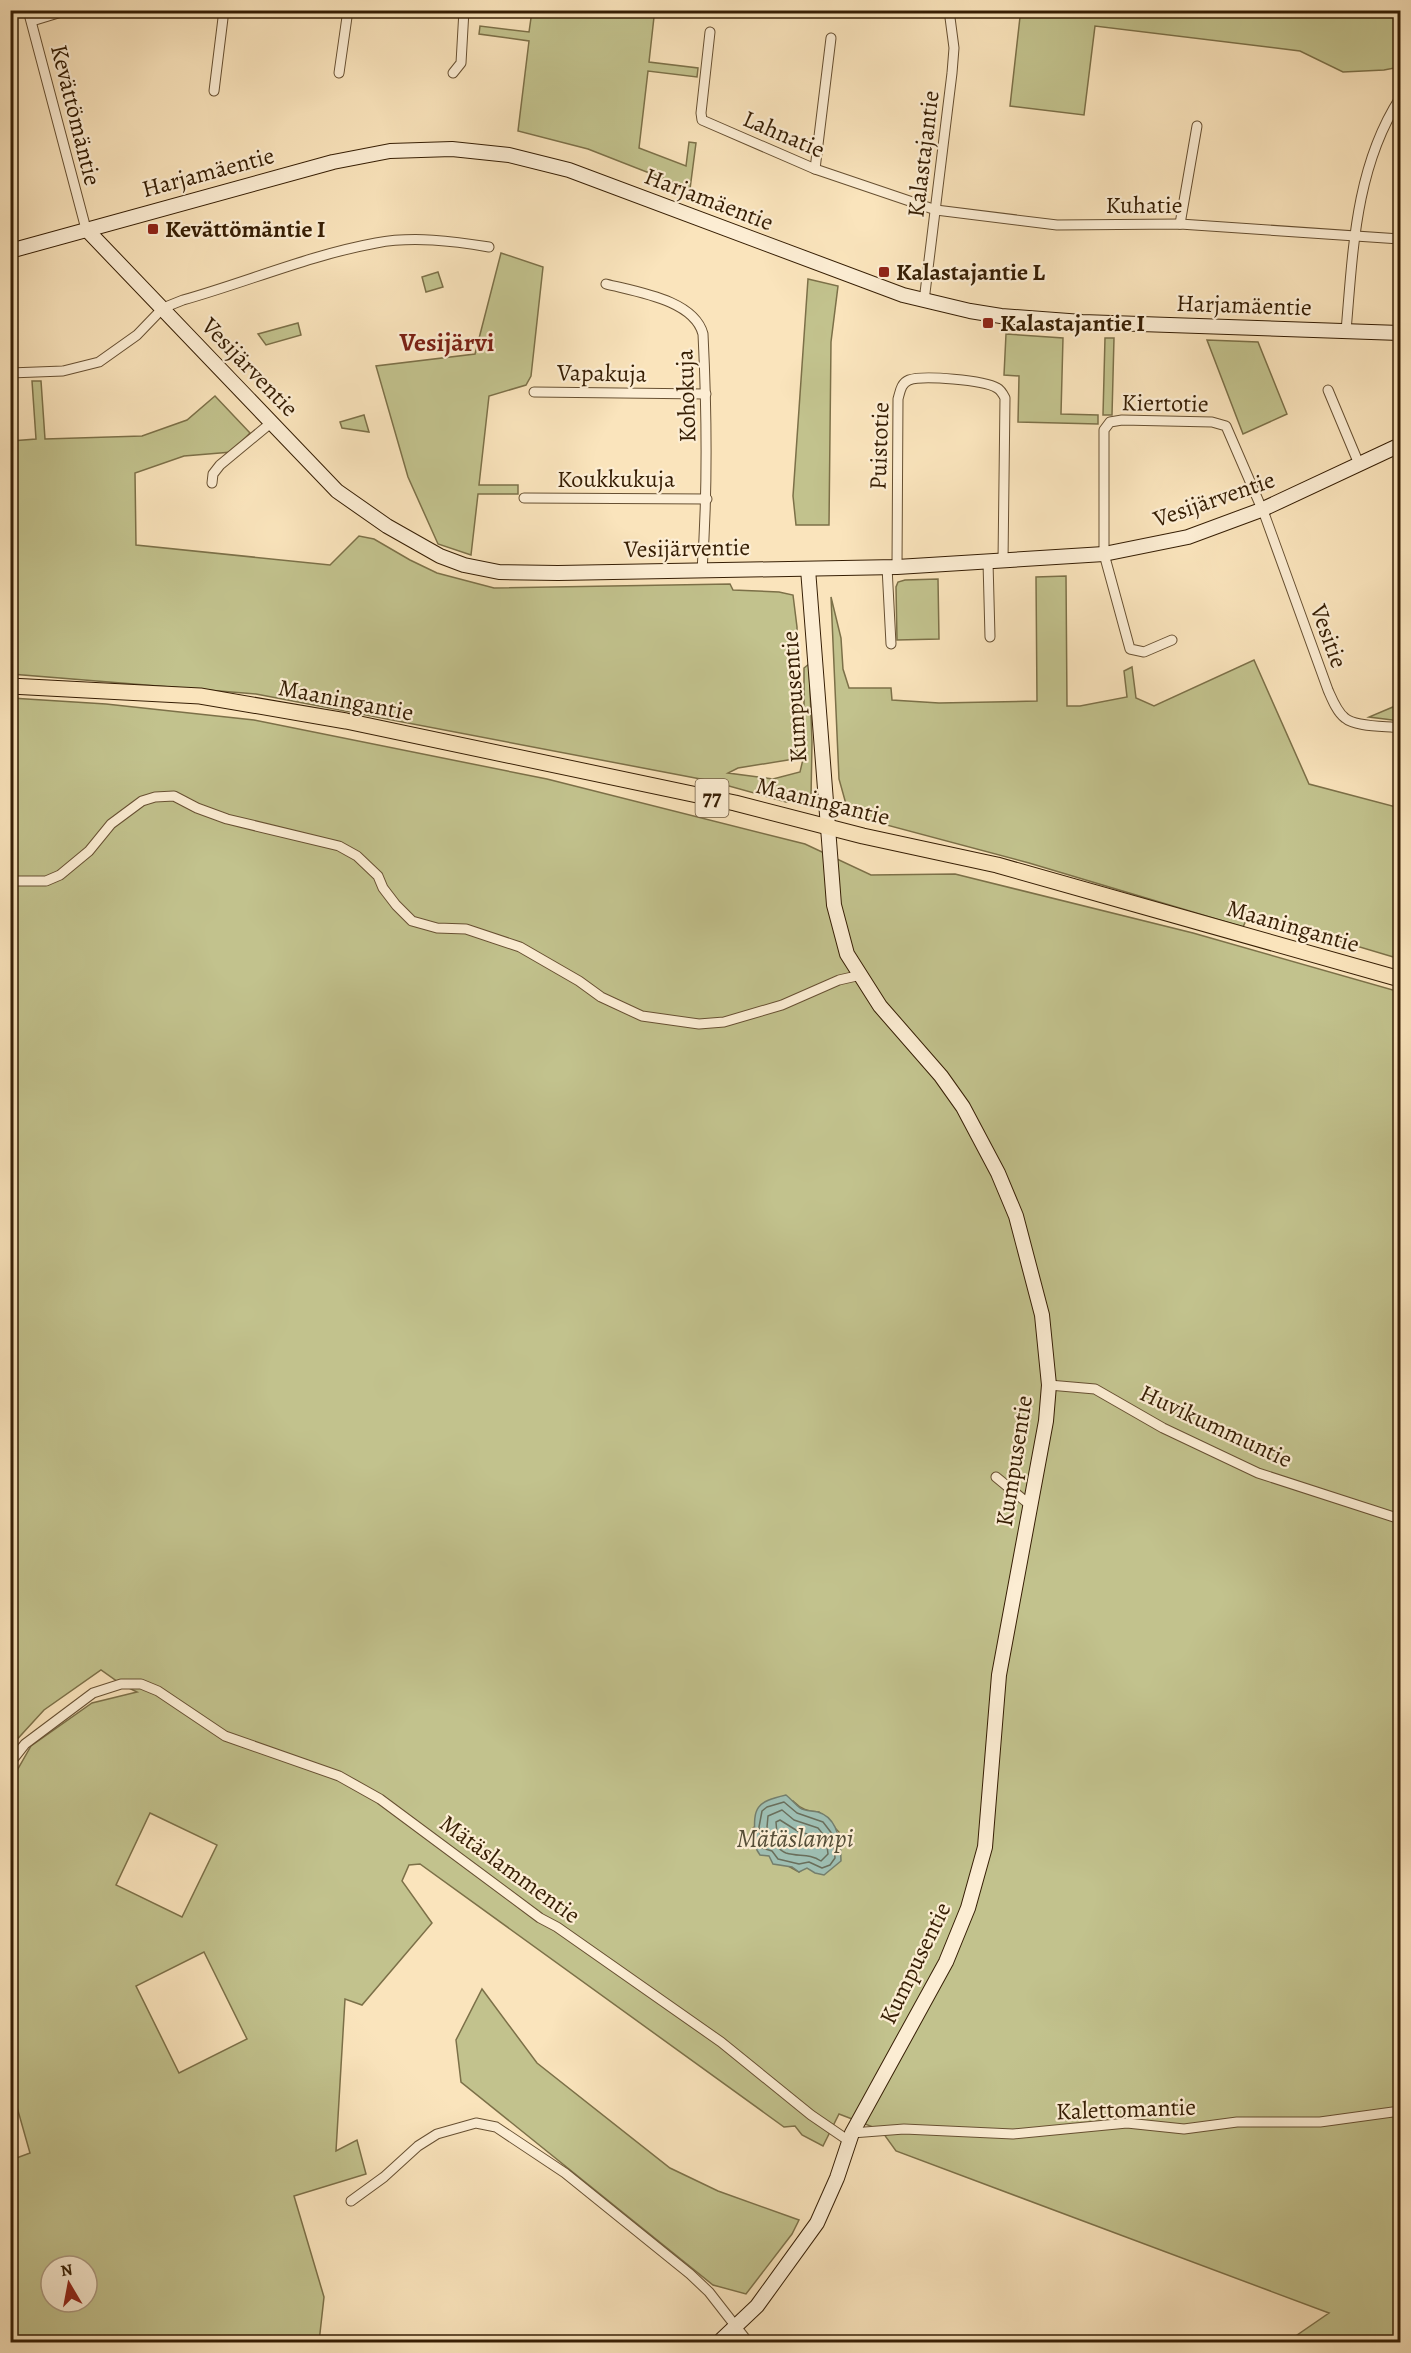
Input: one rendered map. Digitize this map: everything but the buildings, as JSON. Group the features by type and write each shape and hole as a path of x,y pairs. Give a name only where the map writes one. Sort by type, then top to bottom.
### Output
{"main road":[{"name":"Maaningantie","path":"10,686 200,696 346,721 735,803 997,865 1401,979"}],"street":[{"name":"Kevättömäntie","path":"28,10 86,229"},
{"path":"32,21 68,10"},
{"path":"214,91 224,10"},
{"path":"339,73 348,10"},
{"path":"453,73 461,63 464,10"},
{"name":"Kalastajantie","path":"924,301 952,73 954,48 950,10"},
{"name":"Lahnatie","path":"710,32 702,120 815,169 936,210"},
{"path":"815,169 831,38"},
{"path":"1346,331 1353,236 1365,181 1380,138 1401,98"},
{"path":"1180,224 1197,126"},
{"name":"Harjamäentie","path":"10,250 333,162 390,151 453,149 509,155 569,170 753,240 924,301 970,311 1024,318 1401,333"},
{"name":"Kuhatie","path":"936,210 1057,225 1180,224 1401,239"},
{"name":"Vesijärventie","path":"86,229 337,491 387,526 440,556 464,566 499,572 892,567 1104,554 1188,537 1261,510 1401,445"},
{"path":"10,373 63,371 99,362 137,335 163,308 336,252 378,242 427,240 489,247"},
{"name":"Kohokuja","path":"606,284 655,297 688,311 696,318 703,334 707,499 702,570"},
{"name":"Puistotie","path":"892,567 898,399 902,386 907,380 921,378 980,381 1000,389 1005,398 1003,561"},
{"path":"1328,390 1359,464"},
{"name":"Vapakuja","path":"534,392 706,394"},
{"name":"Kiertotie","path":"1104,554 1104,430 1110,422 1122,420 1212,422 1227,426 1261,510"},
{"path":"212,483 213,474 220,465 272,422"},
{"name":"Koukkukuja","path":"524,498 707,499"},
{"name":"Vesitie","path":"1261,510 1335,705 1344,718 1354,723 1401,728"},
{"path":"1104,554 1130,649 1144,652 1172,640"},
{"path":"988,562 990,637"},
{"path":"891,644 892,567"},
{"name":"Kumpusentie","path":"719,2343 757,2306 817,2223 837,2178 851,2137 946,1962 968,1908 985,1847 999,1675 1046,1421 1049,1385 1042,1315 1016,1216 998,1173 963,1107 941,1076 880,1006 847,954 834,905 826,826 808,569"},
{"path":"10,881 46,881 60,874 89,851 111,824 141,801 155,797 174,796 197,808 227,819 339,846 357,856 378,876 383,888 412,921 437,928 466,929 520,947 579,981 601,997 642,1016 699,1024 724,1022 782,1005 839,980 861,975"},
{"name":"Huvikummuntie","path":"1049,1385 1095,1389 1163,1428 1258,1473 1401,1519"},
{"path":"996,1477 1030,1505"},
{"name":"Mätäslammentie","path":"10,1763 25,1744 93,1693 121,1684 141,1684 158,1690 225,1736 339,1776 380,1799 540,1918 557,1927 721,2042 811,2115 851,2137"},
{"name":"Kalettomantie","path":"851,2137 904,2129 1013,2134 1127,2123 1184,2129 1237,2122 1320,2122 1401,2111"},
{"path":"351,2201 384,2177 418,2146 437,2134 476,2123 496,2127 565,2173 690,2274 709,2292 748,2343"}],"green space":[{"path":"532,11 659,11 654,17 649,62 698,68 697,77 648,71 639,148 686,166 689,142 696,143 690,189 588,149 518,131 529,41 479,34 480,26 529,32"},
{"path":"972,11 1400,11 1400,67 1343,72 1300,51 1095,26 1084,115 1010,106 1020,17"},
{"path":"501,253 543,267 531,376 526,385 489,396 479,485 518,485 518,494 478,494 471,555 438,544 408,477 376,366 475,354"},
{"path":"438,272 443,287 426,292 422,277"},
{"path":"808,279 838,286 831,342 829,525 796,525 793,496"},
{"path":"298,323 301,335 266,345 258,334"},
{"path":"1006,334 1063,338 1061,414 1098,415 1098,424 1018,422 1019,376 1004,375"},
{"path":"1105,338 1114,338 1112,415 1103,415"},
{"path":"1207,340 1258,342 1287,414 1243,434"},
{"path":"32,381 41,381 45,439 142,436 187,420 215,396 250,433 232,452 184,456 135,473 136,545 330,565 359,536 374,539 437,573 494,588 730,584 733,590 779,592 793,595 797,627 797,752 794,759 738,768 728,773 773,779 800,772 804,755 804,668 809,664 812,742 811,799 786,802 711,781 256,694 11,674 11,441 36,439"},
{"path":"364,415 369,432 342,428 340,422"},
{"path":"1066,576 1067,706 1080,706 1127,697 1124,671 1132,667 1136,698 1154,706 1254,660 1309,784 1400,808 1400,959 1249,914 1243,927 1029,863 849,815 839,779 831,597 841,638 843,669 849,688 891,688 892,700 939,703 1037,701 1036,577"},
{"path":"938,579 939,639 897,640 896,587 898,582"},
{"path":"11,698 106,704 254,720 547,779 805,844 871,875 955,874 1193,933 1400,992 1400,2342 1287,2342 1329,2313 896,2151 881,2130 839,2114 823,2146 802,2135 795,2126 784,2127 420,1864 409,1865 402,1881 432,1923 362,2005 345,1999 336,2151 357,2140 366,2174 294,2196 324,2297 319,2342 11,2342 11,2160 30,2153 11,2086 11,1781 31,1746 92,1703 137,1692 101,1670 44,1710 11,1746","holes":["793,1801 805,1810 819,1812 839,1832 840,1842 799,1872 754,1847 753,1828","150,1813 217,1845 182,1917 116,1885","204,1952 247,2039 179,2073 136,1986"]},
{"path":"1400,704 1400,721 1369,717"},
{"path":"482,1989 537,2063 670,2168 718,2191 799,2220 792,2234 746,2294 713,2285 461,2082 456,2040"}],"water":[{"name":"Mätäslampi","path":"786,1795 802,1809 825,1815 835,1826 841,1861 824,1875 807,1868 799,1872 792,1867 773,1864 769,1856 760,1855 757,1850 755,1819 758,1807 768,1800"}],"place":[{"name":"Kevättömäntie I","path":"153,229"},
{"name":"Kalastajantie L","path":"884,272"},
{"name":"Kalastajantie I","path":"988,323"}],"district":[{"name":"Vesijärvi","path":"447,342"}]}
